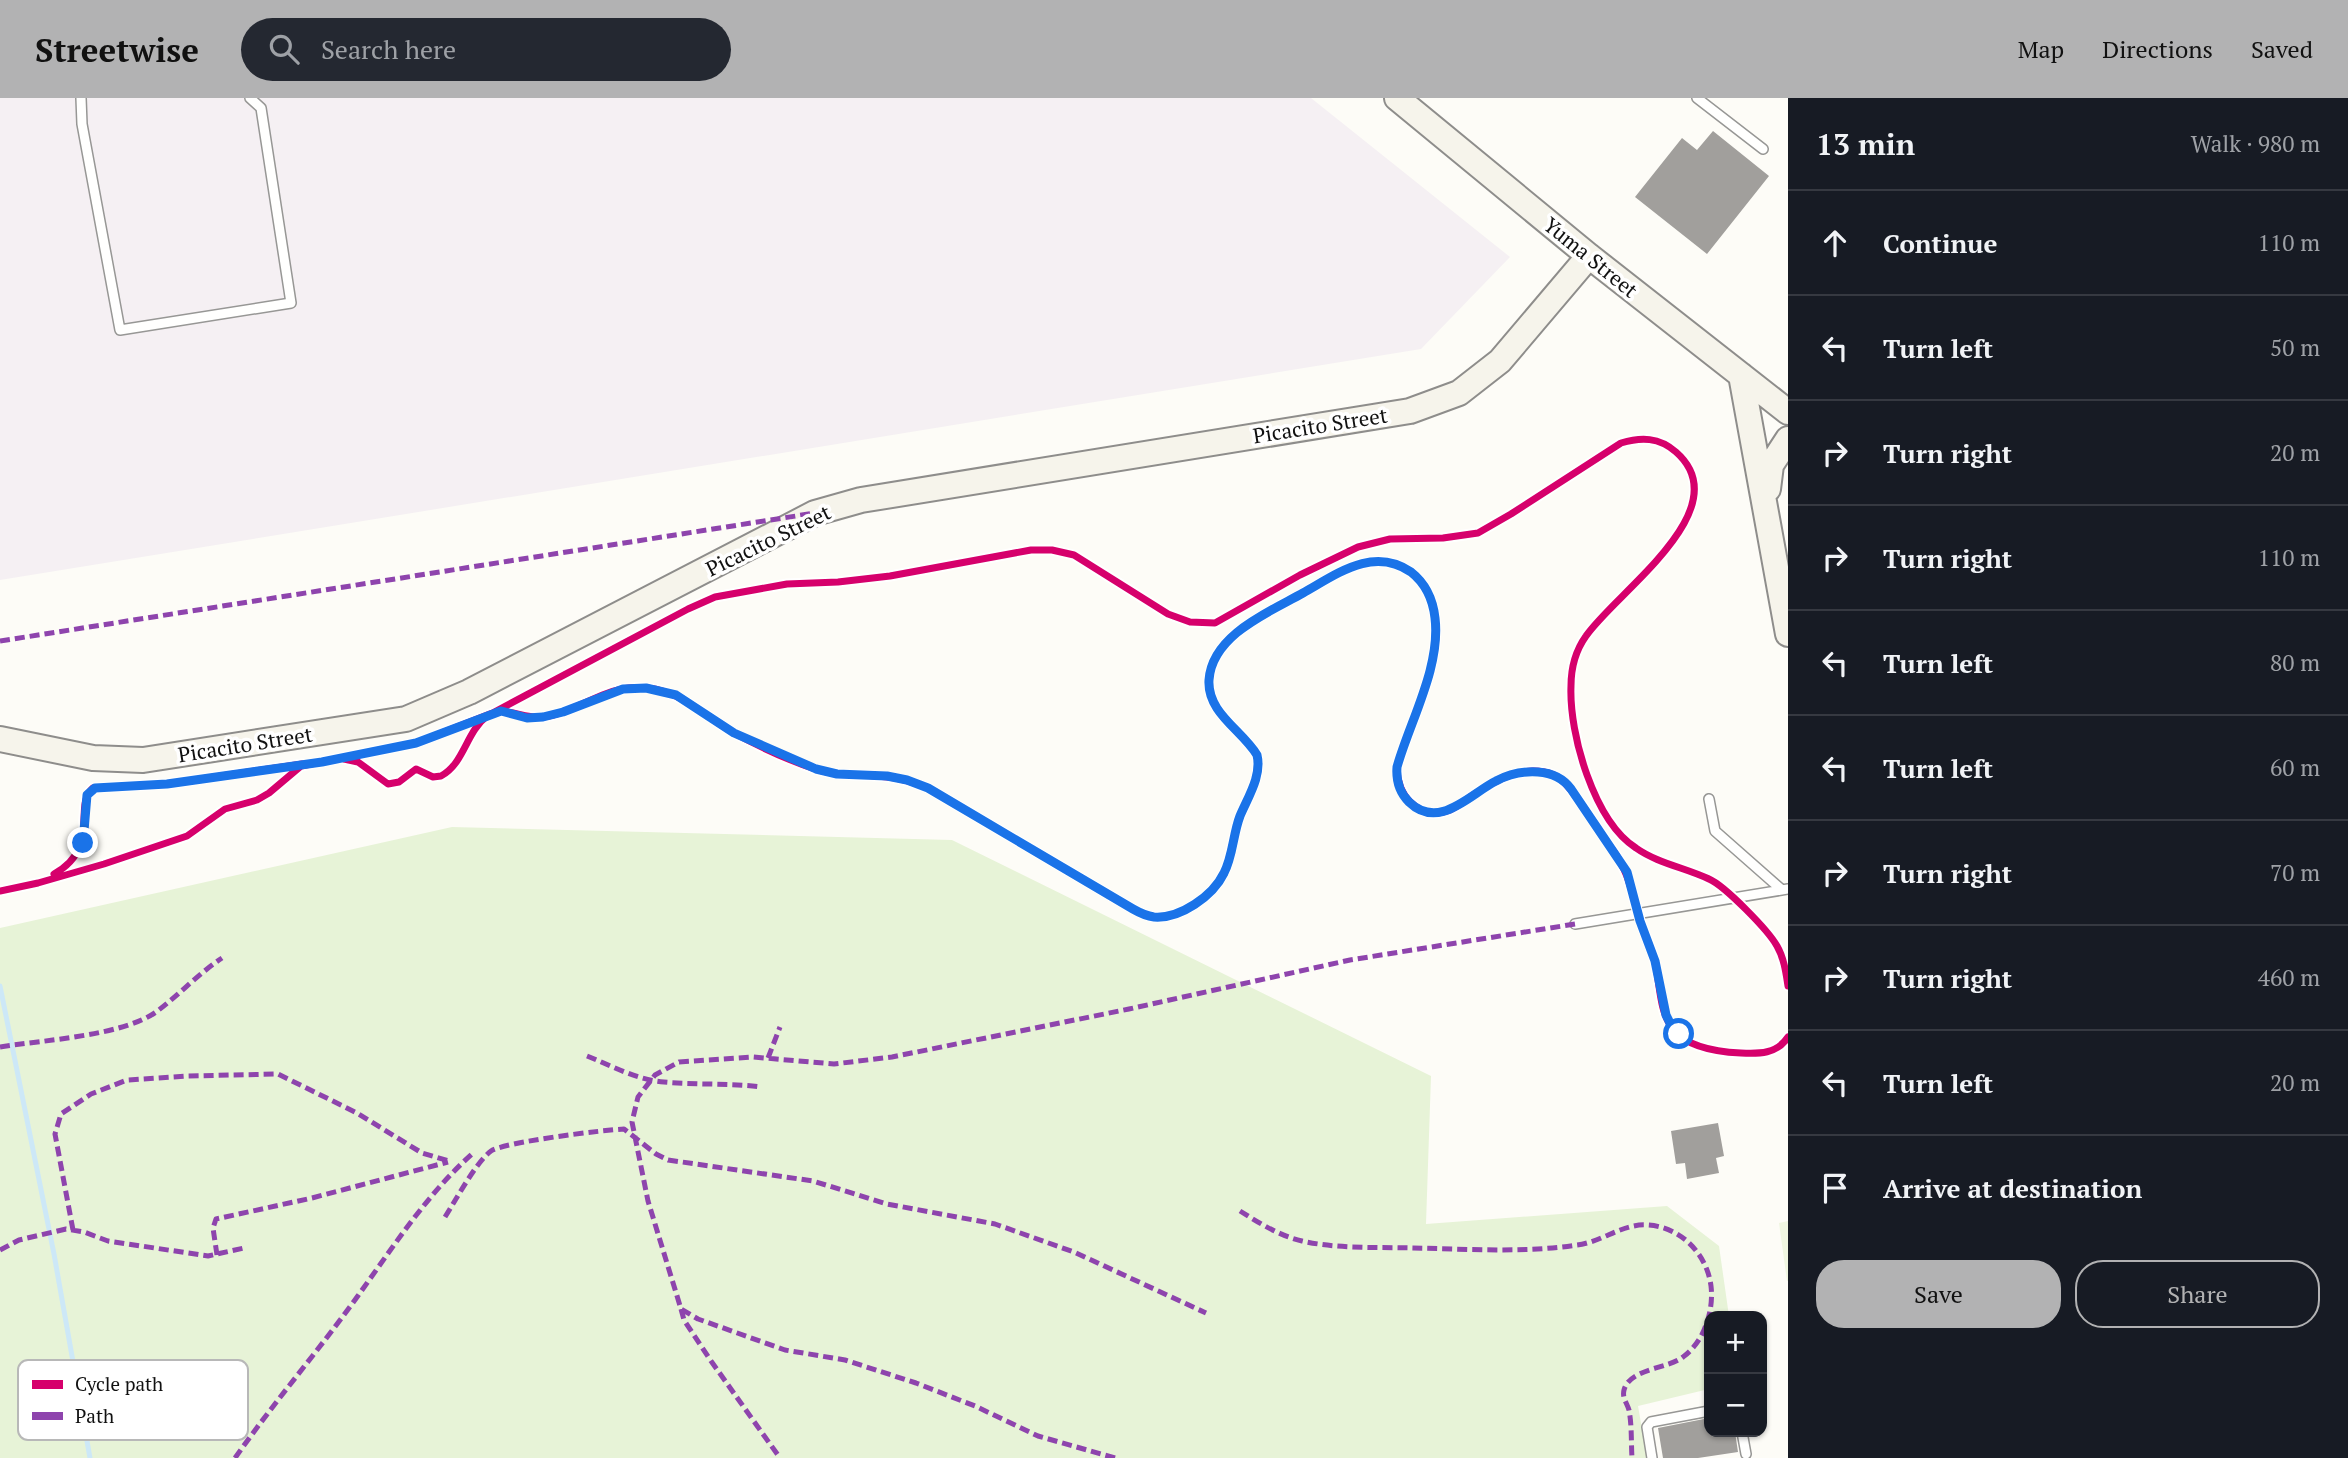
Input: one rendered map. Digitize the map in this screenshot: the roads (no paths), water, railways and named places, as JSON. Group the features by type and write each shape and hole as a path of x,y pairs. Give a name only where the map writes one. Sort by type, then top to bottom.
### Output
{"street":[{"name":"Yuma Street","path":"1397,98 1589,256 1788,412"},
{"name":"Picacito Street","path":"0,739 93,758 143,760 406,719 468,692 816,513 861,500 1410,411 1459,393 1500,361 1589,256"},
{"path":"1741,375 1788,634"},
{"path":"1769,524 1768,485 1771,465 1788,439"}],"lane":[{"path":"80,98 82,124 120,330 291,303 261,108 250,98"},
{"path":"1697,98 1763,149"},
{"path":"1709,799 1715,831 1785,890"},
{"path":"1575,924 1785,890"},
{"path":"1652,1458 1647,1427 1651,1422 1704,1412"},
{"path":"1743,1437 1746,1454"}],"waterway":[{"path":"0,986 73,1360"},
{"path":"87,1440 90,1458"}]}
